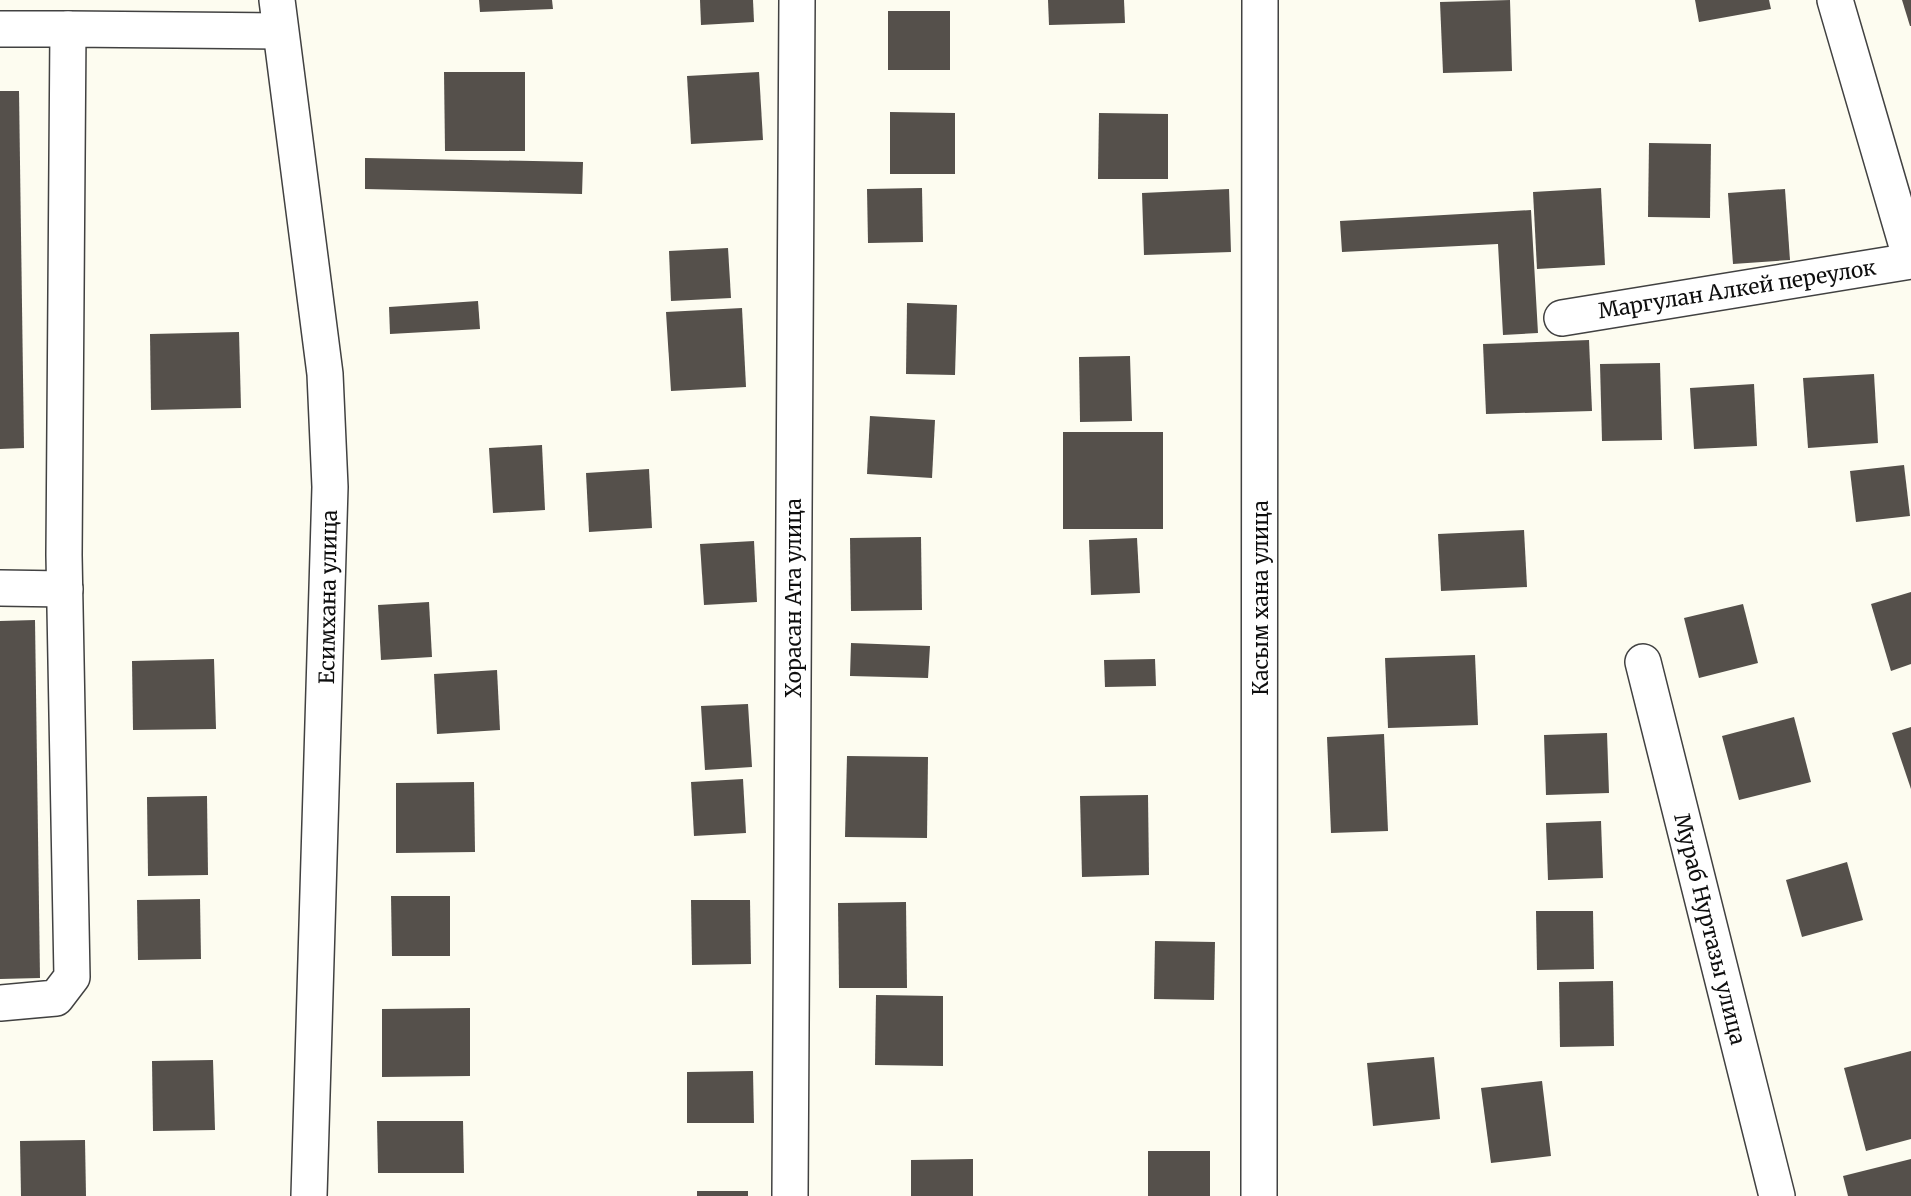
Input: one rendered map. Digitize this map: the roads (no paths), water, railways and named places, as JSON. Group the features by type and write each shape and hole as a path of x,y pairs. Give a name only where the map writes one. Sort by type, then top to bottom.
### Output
{"street":[{"name":"Хорасан Ата улица","path":"790,1196 797,0"},
{"name":"Касым хана улица","path":"1259,1196 1260,0"},
{"path":"1835,0 1911,260"},
{"path":"0,29 68,29 278,16"},
{"name":"Есимхана улица","path":"278,16 323,360 330,486 309,1196"},
{"path":"0,1003 56,998 72,977 65,589 68,29"},
{"name":"Маргулан Алкей переулок","path":"1562,318 1911,260"},
{"path":"0,588 65,589"},
{"name":"Мураб Нуртазы улица","path":"1643,662 1777,1196"}]}
